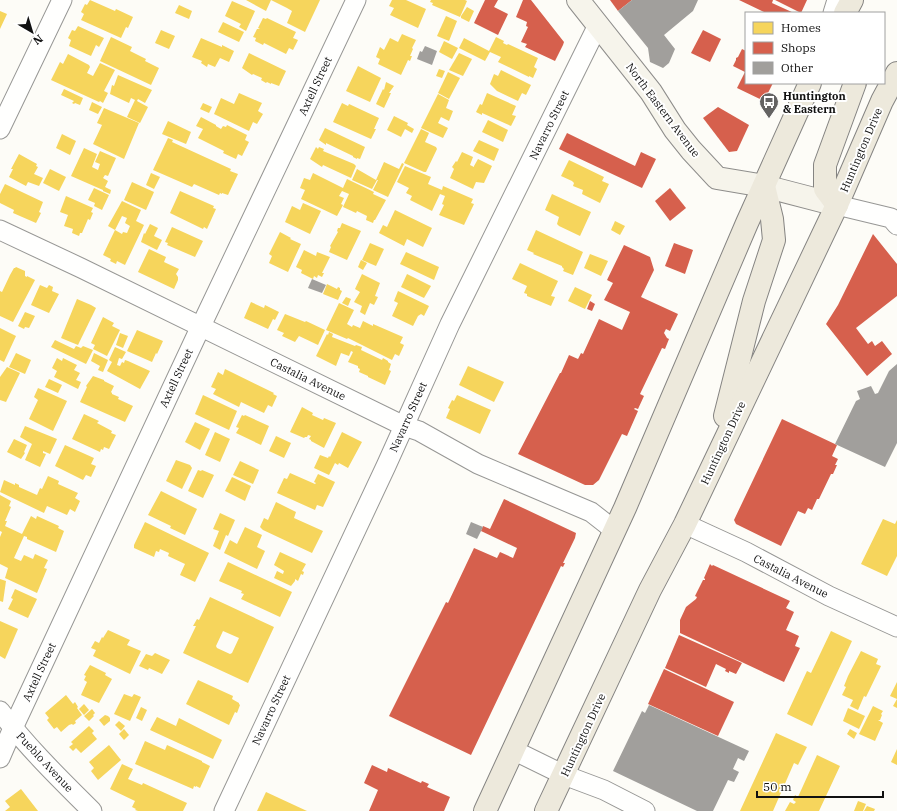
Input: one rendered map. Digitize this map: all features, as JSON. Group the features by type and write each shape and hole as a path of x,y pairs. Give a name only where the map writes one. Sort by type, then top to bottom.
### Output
{"main road":[{"name":"North Eastern Avenue","path":"578,0 652,92 675,130 717,178 764,186 837,205"},
{"path":"846,12 852,0"},
{"path":"862,12 864,0"},
{"name":"Huntington Drive","path":"546,811 650,590 685,524 837,205 882,101 897,73"},
{"path":"485,811 625,508 810,84"},
{"path":"837,205 825,189 825,165 855,84"},
{"path":"713,464 754,301 774,240 772,219 764,186"}],"street":[{"path":"0,129 62,0"},
{"name":"Axtell Street","path":"0,758 201,326 356,0"},
{"path":"833,12 837,0"},
{"name":"Navarro Street","path":"224,811 457,311 598,25"},
{"path":"837,205 891,218 897,225"},
{"name":"Castalia Avenue","path":"0,230 201,326 404,426 419,431 478,464 591,512 614,530"},
{"name":"Castalia Avenue","path":"685,524 746,552 829,596 897,627"},
{"name":"Pueblo Avenue","path":"0,711 13,728 50,769 92,811"},
{"path":"513,750 564,775 604,790 645,811"}],"building: Homes":[{"path":"90,0 133,17 121,38 81,20 84,14 81,12 85,4 87,5"},
{"path":"246,0 271,0 266,11"},
{"path":"271,0 320,0 305,32 287,23 292,11"},
{"path":"392,0 406,0 426,9 418,28 390,15 394,8 389,6"},
{"path":"431,0 467,1 460,17 432,5 433,3 430,2"},
{"path":"232,1 255,11 246,31 239,27 241,24 225,16"},
{"path":"179,5 192,11 189,19 175,13"},
{"path":"467,7 474,11 469,22 461,18"},
{"path":"0,11 7,14 0,29"},
{"path":"446,16 457,21 449,41 437,36"},
{"path":"263,18 267,18 296,32 293,38 298,40 293,50 289,48 286,54 264,43 263,45 255,41 256,38 253,37 257,29 260,29 258,28"},
{"path":"223,22 244,32 239,42 218,32"},
{"path":"78,26 104,38 99,47 96,45 91,56 69,46 71,40 68,38 72,30 75,31"},
{"path":"161,30 175,36 169,49 155,43"},
{"path":"402,34 416,40 412,48 413,49 410,56 412,56 410,61 408,60 401,75 378,64 380,59 376,57 380,47 384,50 390,38 398,42"},
{"path":"111,37 132,47 130,51 159,68 151,85 100,61"},
{"path":"496,37 504,41 503,43 507,45 508,44 538,58 534,67 537,69 533,78 498,62 501,57 490,52 485,61 459,48 464,38 489,51"},
{"path":"201,38 234,51 229,62 220,58 215,67 208,64 207,67 201,63 202,61 192,57"},
{"path":"444,41 458,48 452,59 439,52"},
{"path":"249,53 286,71 279,86 266,83 261,80 262,78 253,74 252,75 242,68"},
{"path":"459,53 472,59 463,76 449,70"},
{"path":"68,54 89,65 90,67 87,73 93,76 100,63 115,70 104,91 108,93 103,103 51,80 60,62 63,64"},
{"path":"358,66 381,78 370,102 346,91"},
{"path":"439,69 445,71 442,78 436,76"},
{"path":"501,70 531,85 526,95 522,93 518,101 497,91 490,84 494,74 498,76"},
{"path":"448,72 460,78 449,99 438,93"},
{"path":"118,75 152,90 145,103 138,99 137,101 148,107 140,123 127,117 135,100 131,98 129,103 110,94 112,85 114,86"},
{"path":"386,82 394,86 389,93 391,93 384,108 376,104 383,89 384,90"},
{"path":"64,89 83,98 80,105 72,103 74,101 61,95"},
{"path":"239,93 262,103 258,111 263,114 257,124 253,122 249,131 214,114 221,98 234,104"},
{"path":"487,93 516,106 512,115 516,116 511,126 482,113 482,115 476,112 480,104 482,105"},
{"path":"438,94 449,100 446,108 453,111 449,121 441,117 438,123 448,128 443,138 421,128"},
{"path":"92,102 102,107 98,114 89,110"},
{"path":"203,103 212,107 209,113 200,109"},
{"path":"342,103 348,106 349,104 379,118 371,139 333,122"},
{"path":"104,108 139,123 124,159 93,144 102,125 97,123"},
{"path":"394,116 408,123 407,125 414,129 412,133 405,129 401,137 387,130"},
{"path":"201,117 221,129 223,126 226,127 227,125 247,135 245,140 249,142 242,156 238,154 236,159 198,138 203,129 196,126"},
{"path":"488,120 508,130 503,142 482,132"},
{"path":"168,121 191,132 186,144 162,134"},
{"path":"325,128 365,147 360,159 357,159 326,143 326,145 319,140"},
{"path":"421,129 429,133 425,142 436,147 437,149 426,172 404,163"},
{"path":"62,134 76,141 70,155 56,148"},
{"path":"168,138 173,140 172,142 231,169 230,171 238,174 228,195 220,193 219,195 194,184 192,187 153,170"},
{"path":"479,140 499,149 494,161 473,151"},
{"path":"316,147 318,149 319,147 324,149 323,151 354,164 356,166 351,178 323,165 322,167 310,159"},
{"path":"84,148 97,154 92,167 98,170 100,164 95,162 100,151 116,158 108,176 105,175 103,178 108,181 105,187 111,190 110,194 71,176"},
{"path":"462,152 473,157 470,165 474,167 478,159 492,166 484,183 476,182 473,189 450,178 454,169 452,167 456,161 457,162"},
{"path":"19,154 37,164 36,166 38,167 34,174 43,178 39,186 28,182 26,186 9,177 13,169 11,169"},
{"path":"569,160 604,177 602,181 609,184 600,203 582,194 583,190 573,186 574,183 572,181 561,176"},
{"path":"384,162 399,169 402,163 404,164 388,197 373,190 378,180 372,189 352,180 357,169 376,180"},
{"path":"405,166 431,177 428,184 442,190 443,186 473,199 471,203 474,204 464,225 439,215 444,205 442,204 445,196 440,194 432,211 410,200 412,196 406,193 409,188 397,182"},
{"path":"50,169 66,177 59,191 43,183"},
{"path":"151,173 160,177 154,189 146,185"},
{"path":"313,173 343,188 347,179 374,192 373,194 386,200 373,223 366,220 367,216 343,207 349,194 342,191 339,196 344,198 341,204 343,205 337,216 301,199 305,190 300,188 304,178 310,180"},
{"path":"132,182 154,192 146,210 124,200"},
{"path":"5,184 43,202 39,212 41,213 36,223 13,213 14,210 0,203 0,194"},
{"path":"94,188 109,195 102,210 94,206 95,203 88,200"},
{"path":"180,191 214,206 213,208 216,209 207,229 204,227 203,229 170,213"},
{"path":"552,194 591,212 580,236 559,226 557,224 559,217 545,210"},
{"path":"66,196 93,208 91,212 93,213 90,220 88,219 82,233 80,233 79,236 72,233 73,229 64,226 68,215 60,212"},
{"path":"122,201 141,210 136,221 144,225 125,265 117,261 116,264 110,261 111,259 103,255 115,230 108,226","holes":["122,216 127,218 125,223 130,226 127,233 123,232 122,234 115,230"]},
{"path":"303,203 321,211 310,234 285,222 292,206 300,210"},
{"path":"395,210 432,228 423,247 407,239 404,246 379,233 383,225 387,227"},
{"path":"615,221 625,226 620,235 611,230"},
{"path":"342,223 361,231 347,260 329,252 330,246 338,232 338,228 340,228"},
{"path":"150,224 158,228 154,236 162,240 157,250 141,242 144,233 145,234"},
{"path":"172,227 203,241 195,257 167,245 168,243 165,242"},
{"path":"536,230 583,252 573,275 563,271 564,269 562,266 527,250"},
{"path":"280,232 301,244 288,272 269,263 272,256 269,254"},
{"path":"370,243 384,249 376,266 362,260"},
{"path":"149,249 166,257 164,262 179,269 176,274 178,280 174,289 138,272"},
{"path":"304,250 316,256 317,252 330,257 322,273 324,273 322,277 318,275 317,278 314,276 313,279 301,273 302,270 296,267"},
{"path":"406,252 439,267 434,280 400,264"},
{"path":"590,254 608,261 601,276 584,268"},
{"path":"361,260 367,263 363,270 358,267"},
{"path":"520,263 558,281 551,296 555,297 551,306 527,296 527,294 524,293 527,286 512,279"},
{"path":"16,267 25,271 25,276 35,280 13,322 0,316 0,291 2,292 10,275"},
{"path":"362,274 380,283 375,296 378,297 374,305 370,303 365,315 360,312 362,306 354,302 360,292 355,289"},
{"path":"407,274 431,286 424,298 401,287"},
{"path":"327,284 337,289 338,287 340,288 342,291 338,300 323,294"},
{"path":"40,285 47,288 49,285 53,287 52,291 59,294 49,313 31,305"},
{"path":"575,287 592,295 585,309 568,301"},
{"path":"398,291 429,306 424,316 421,314 418,316 413,326 392,316 398,303 394,301"},
{"path":"346,297 351,299 348,306 342,303"},
{"path":"77,299 96,308 78,345 61,338"},
{"path":"251,302 264,308 265,305 279,312 275,320 273,319 268,329 244,318"},
{"path":"339,303 354,310 347,324 352,327 353,325 360,328 363,321 403,337 400,343 404,345 399,356 395,354 392,360 348,338 347,339 326,330"},
{"path":"25,312 35,316 29,328 25,327 24,329 18,326"},
{"path":"285,314 305,322 306,321 325,330 318,345 299,336 295,342 282,336 284,333 277,330"},
{"path":"103,317 114,323 112,326 120,330 107,356 93,349 95,345 91,343"},
{"path":"0,328 16,336 4,362 0,360"},
{"path":"137,330 163,341 152,362 127,351"},
{"path":"329,332 333,334 332,337 355,346 362,347 361,350 382,360 383,358 388,361 391,364 389,370 391,371 385,385 359,372 360,369 358,366 348,362 353,352 351,351 349,356 341,353 336,366 316,356"},
{"path":"120,333 128,336 123,348 116,345"},
{"path":"55,340 74,349 76,346 81,348 83,346 93,350 86,364 51,347"},
{"path":"115,347 126,352 122,359 119,358 117,365 120,366 125,360 150,371 140,389 107,371 112,362 109,360"},
{"path":"16,353 31,360 25,374 9,367"},
{"path":"94,353 108,360 103,372 98,370 100,366 91,361"},
{"path":"57,358 62,361 63,358 77,365 74,370 80,373 76,380 81,382 78,389 54,377 57,371 52,368"},
{"path":"468,366 504,382 494,402 459,385"},
{"path":"7,367 20,373 6,402 0,400 0,377"},
{"path":"225,369 274,393 273,394 277,396 272,407 268,405 264,413 241,402 239,407 213,394 216,389 211,387 218,372 223,375"},
{"path":"93,376 114,386 111,392 112,394 119,397 118,399 133,406 125,422 80,402 87,387 86,386"},
{"path":"49,379 62,385 58,393 45,387"},
{"path":"38,388 67,401 53,431 29,419 38,400 34,397"},
{"path":"203,395 237,411 229,430 195,414"},
{"path":"457,395 491,410 480,434 446,418 450,409 448,408 452,400 454,401"},
{"path":"302,407 313,413 312,415 323,420 324,418 336,423 324,448 311,441 309,439 311,436 308,435 304,438 290,432"},
{"path":"84,414 99,421 97,423 112,431 111,433 116,435 109,449 104,447 100,452 72,439"},
{"path":"242,415 269,426 261,445 236,433 239,428 236,427"},
{"path":"195,422 210,429 200,450 185,442"},
{"path":"25,426 57,439 50,454 43,451 43,453 46,454 40,467 25,460 32,444 20,437"},
{"path":"215,432 230,439 220,462 205,455"},
{"path":"342,432 362,442 348,468 339,463 338,465 335,463 329,475 314,468 320,455 328,458 329,456 330,457"},
{"path":"276,436 291,443 284,458 269,451"},
{"path":"14,439 27,445 24,452 25,453 21,459 7,452"},
{"path":"65,445 94,458 91,464 96,466 91,477 86,475 83,480 55,466"},
{"path":"176,460 190,465 192,468 182,489 166,481"},
{"path":"240,461 259,470 253,484 233,475"},
{"path":"198,470 214,475 203,498 188,491"},
{"path":"290,473 315,484 316,483 314,482 318,474 335,482 323,507 317,505 315,510 277,493 284,478 287,479"},
{"path":"48,476 59,481 58,484 78,493 75,498 80,501 75,512 70,509 67,515 47,506 44,513 0,492 4,480 15,485 15,483 19,485 19,487 37,495 40,488 42,489"},
{"path":"232,477 251,486 245,501 225,491"},
{"path":"161,491 197,509 185,535 170,528 171,526 148,515"},
{"path":"0,495 11,501 9,506 11,507 5,521 7,521 5,526 22,534 31,516 36,519 37,516 59,526 58,528 64,531 56,552 27,539 27,537 24,536 14,558 21,561 24,555 33,559 35,554 48,560 44,568 47,569 37,593 5,578 8,568 0,564 0,537 2,532 0,531"},
{"path":"276,502 296,512 294,518 323,531 312,553 263,530 260,527 264,518 268,520"},
{"path":"220,513 235,520 228,536 226,535 220,550 213,546 219,531 213,529"},
{"path":"883,519 895,524 897,520 897,556 887,576 861,564"},
{"path":"145,522 209,553 195,582 180,575 185,564 168,556 169,553 160,549 159,552 156,551 154,557 134,548"},
{"path":"245,527 262,535 257,547 265,551 257,569 224,553 230,540 237,544"},
{"path":"280,552 306,564 302,571 304,572 303,575 301,574 298,581 295,579 291,586 274,578 277,571 283,574 284,571 274,565"},
{"path":"228,562 292,592 280,617 241,599 244,594 241,593 242,591 219,581"},
{"path":"0,579 6,581 3,602 0,601"},
{"path":"15,589 37,599 28,618 8,609 13,599 11,598"},
{"path":"210,597 274,627 248,683 183,653 196,626 193,626 197,619 199,620","holes":["223,631 239,638 232,653 230,654 217,648 216,646"]},
{"path":"0,621 18,629 5,659 0,656"},
{"path":"108,630 130,640 127,645 141,651 130,674 93,656 96,650 91,648 95,641 99,643"},
{"path":"831,631 852,641 812,726 787,714 807,671 811,673"},
{"path":"861,651 878,659 876,664 881,666 858,710 850,706 853,700 842,695 846,687 844,686 848,676"},
{"path":"155,653 170,660 162,674 149,668 148,670 139,666 146,654 152,656"},
{"path":"90,665 106,673 105,675 112,679 99,703 81,695 87,682 84,680 86,676 84,675"},
{"path":"198,680 233,696 232,699 239,703 240,705 237,713 235,712 229,725 186,704"},
{"path":"897,682 897,699 890,696"},
{"path":"124,694 132,697 134,694 141,697 130,721 114,714"},
{"path":"66,695 73,704 75,702 82,715 75,721 76,723 69,725 61,732 57,727 54,729 47,720 49,718 45,713"},
{"path":"897,699 897,708 893,706"},
{"path":"84,704 89,710 84,715 79,709"},
{"path":"873,706 883,711 880,720 878,720 883,723 875,741 859,734"},
{"path":"141,707 147,710 142,721 136,718"},
{"path":"848,708 865,716 859,729 843,721"},
{"path":"92,709 95,713 89,721 84,716"},
{"path":"105,715 110,718 110,721 104,726 99,720"},
{"path":"157,717 176,726 179,718 222,740 213,759 150,730"},
{"path":"119,721 125,726 121,731 115,725"},
{"path":"89,726 94,731 92,733 97,739 81,753 76,748 73,751 69,747 73,744 71,742"},
{"path":"124,729 129,735 124,740 119,734"},
{"path":"850,729 857,733 854,739 847,734"},
{"path":"776,733 807,747 798,765 794,763 773,811 740,811"},
{"path":"145,741 165,750 167,745 210,766 200,788 194,786 193,789 135,764"},
{"path":"109,745 121,760 98,780 91,771 94,768 89,762"},
{"path":"897,749 897,765 891,762"},
{"path":"817,755 840,766 819,811 785,811 790,802 794,804 796,802 793,800 795,795 798,797"},
{"path":"122,764 133,769 128,779 142,785 143,783 187,803 183,811 135,810 136,809 132,807 135,801 110,789"},
{"path":"21,789 38,811 5,811 10,807 5,801"},
{"path":"266,792 307,811 257,811"},
{"path":"858,801 866,804 863,811 854,811"},
{"path":"867,806 875,809 874,811 864,811"}],"building: Shops":[{"path":"485,0 498,0 494,7 508,14 498,35 474,23"},
{"path":"523,0 531,0 564,42 555,61 525,47 527,44 521,42 528,27 526,26 527,22 516,17"},
{"path":"610,0 632,0 618,11"},
{"path":"739,0 773,0 772,3 792,12 764,12"},
{"path":"775,0 807,0 801,12"},
{"path":"703,30 721,39 710,62 691,53"},
{"path":"742,49 745,50 745,72 733,66 736,58"},
{"path":"745,72 745,84 772,84 764,101 737,88"},
{"path":"718,107 749,125 737,151 729,152 703,118"},
{"path":"567,133 635,166 641,152 656,159 642,188 559,149"},
{"path":"670,188 686,208 670,221 655,201"},
{"path":"873,234 897,264 897,296 856,328 868,344 872,341 875,346 882,341 892,354 867,376 826,324 838,305"},
{"path":"674,243 693,250 685,274 665,266"},
{"path":"624,245 650,257 654,270 641,297 678,314 670,331 666,329 664,333 669,339 665,349 662,348 640,394 644,396 638,409 634,409 638,411 627,436 622,434 599,480 593,485 585,485 518,454 569,355 578,359 581,353 583,354 599,319 622,330 630,312 604,300 613,283 607,280"},
{"path":"590,301 595,304 592,311 587,309"},
{"path":"782,419 837,445 832,456 838,459 833,474 831,474 812,510 808,508 805,514 798,511 781,546 736,524 734,520"},
{"path":"504,499 576,533 563,563 565,563 563,567 561,566 471,755 389,716 446,602 448,603 474,548 497,558 500,552 513,558 517,548 481,531 483,526 490,529"},
{"path":"710,564 790,601 786,608 794,612 786,630 799,636 795,646 800,648 784,682 680,633 680,620 686,607 696,599 697,597 695,596 703,580 705,580 704,578"},
{"path":"679,635 742,663 736,674 725,671 726,669 716,664 706,687 665,668"},
{"path":"664,669 734,702 718,736 648,704"},
{"path":"372,765 387,772 388,768 421,783 422,781 429,784 427,787 450,797 444,811 369,811 378,790 364,783"}],"building: Other":[{"path":"632,0 698,0 693,11 664,35 675,49 669,63 663,68 650,62 648,48 618,11"},
{"path":"425,46 437,51 432,65 417,59 420,51 422,52"},
{"path":"312,279 326,285 322,293 308,288"},
{"path":"897,364 897,443 885,467 835,444 856,401 860,399 857,391 871,386 875,394 878,393 889,371"},
{"path":"471,522 483,527 477,539 466,534"},
{"path":"649,705 749,751 744,761 738,758 733,769 739,772 734,782 728,780 713,811 697,811 613,771 642,711 645,713"}],"place":[{"name":"Huntington & Eastern","path":"769,119"}]}
